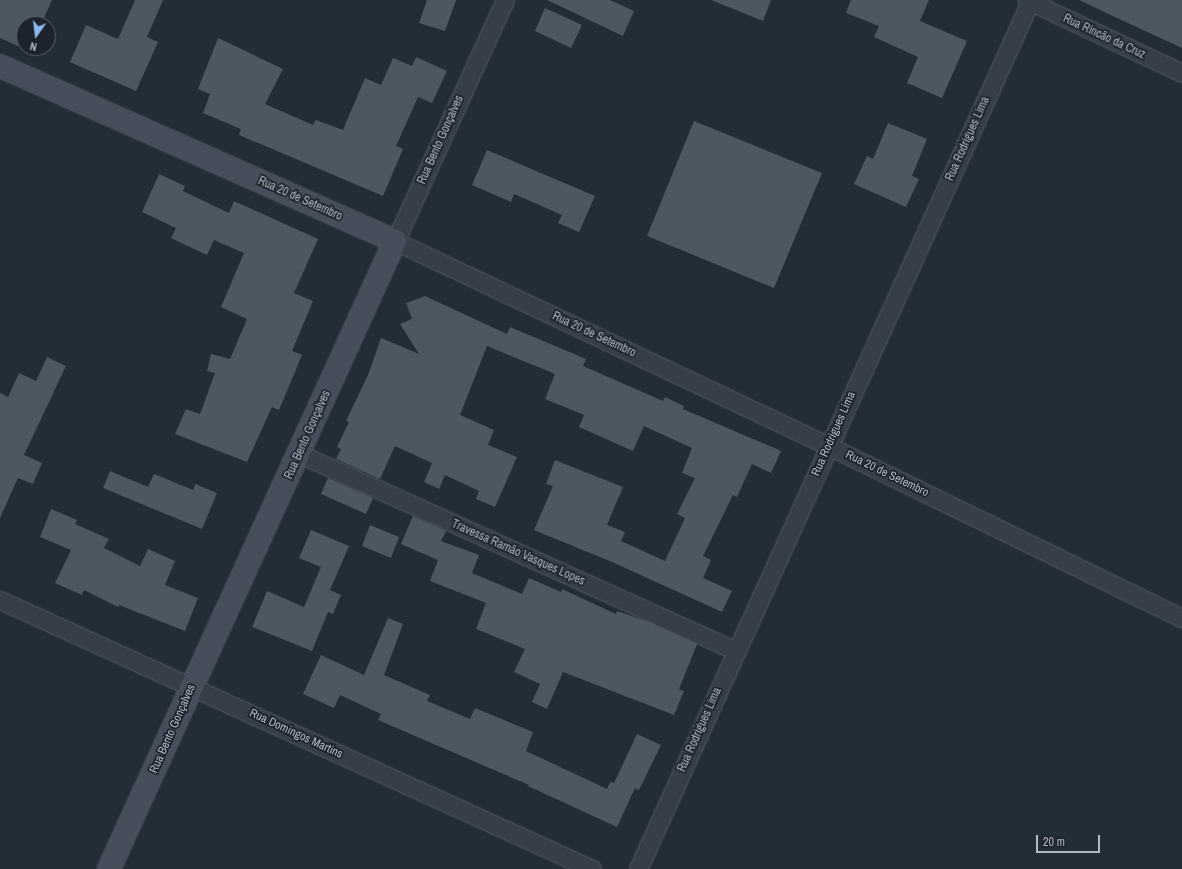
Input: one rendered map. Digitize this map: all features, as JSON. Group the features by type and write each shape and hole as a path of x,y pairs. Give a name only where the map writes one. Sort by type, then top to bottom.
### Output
{"main road":[{"name":"Rua 20 de Setembro","path":"0,66 395,241"},
{"name":"Rua Bento Gonçalves","path":"109,869 300,454 395,241"}],"street":[{"name":"Rua Bento Gonçalves","path":"395,241 505,0"},
{"name":"Rua Rincão da Cruz","path":"1029,1 1182,73"},
{"name":"Rua Rodrigues Lima","path":"638,869 1029,1"},
{"name":"Rua 20 de Setembro","path":"395,241 828,446 1182,618"},
{"name":"Travessa Ramão Vasques Lopes","path":"300,454 736,651"},
{"name":"Rua Domingos Martins","path":"0,600 592,869"}],"building":[{"path":"0,0 52,0 45,16 16,16 16,45 0,38"},
{"path":"135,0 163,0 147,37 158,42 136,91 70,62 86,25 118,39"},
{"path":"427,0 456,0 445,31 419,23"},
{"path":"547,0 610,0 634,11 623,36"},
{"path":"711,0 771,0 763,21"},
{"path":"851,0 929,0 920,21 967,41 942,98 907,83 918,57 874,37 879,26 846,13"},
{"path":"1079,0 1182,0 1182,48 1115,17"},
{"path":"545,8 582,25 571,48 535,31"},
{"path":"218,38 283,69 265,104 313,125 316,120 343,130 365,78 381,85 393,58 412,66 416,57 447,71 432,103 418,97 396,146 403,149 383,196 239,135 241,129 203,113 210,94 198,89"},
{"path":"694,121 822,173 774,288 647,236"},
{"path":"888,123 927,139 912,176 919,179 906,207 854,184 867,156 873,159"},
{"path":"487,150 595,196 579,232 558,223 562,215 514,194 511,202 472,185"},
{"path":"159,174 185,186 183,191 229,213 234,201 318,239 294,293 313,301 292,351 302,355 279,410 272,407 247,462 175,434 186,409 200,414 215,373 207,371 211,354 230,359 247,319 221,307 244,253 214,240 207,255 171,238 176,228 142,212"},
{"path":"425,296 507,334 510,327 586,359 583,366 663,401 665,397 684,406 683,409 781,451 771,473 752,464 737,497 733,495 703,556 711,560 703,578 732,591 722,612 612,562 534,530 553,486 546,484 555,460 623,487 607,525 625,532 621,541 665,561 685,518 677,514 695,478 682,473 692,448 644,426 633,451 579,427 584,415 545,399 555,374 487,346 460,415 494,430 488,445 517,457 495,507 476,499 479,491 445,475 439,489 424,482 432,463 395,446 380,479 336,459 341,449 337,447 349,422 346,421 368,375 381,338 419,354 400,324 412,319 406,303"},
{"path":"47,357 66,366 24,455 42,463 33,484 18,478 0,518 0,393 8,397 19,373 36,381"},
{"path":"110,471 148,487 154,474 193,490 195,484 217,493 202,529 103,488"},
{"path":"328,478 373,498 366,514 321,494"},
{"path":"51,509 77,520 75,524 109,539 104,548 140,566 148,549 175,561 165,585 198,598 185,631 119,605 118,607 84,590 82,595 55,583 71,550 40,537"},
{"path":"413,516 446,531 441,541 479,555 472,573 522,594 529,578 561,592 562,589 616,614 617,611 649,622 697,644 679,689 684,691 674,715 563,672 547,709 532,702 540,684 514,672 525,649 476,629 486,603 430,581 438,560 401,544"},
{"path":"370,525 399,537 391,558 362,546"},
{"path":"311,530 349,546 330,590 341,595 333,614 328,612 312,651 252,627 267,591 304,607 321,567 299,558"},
{"path":"388,618 403,624 384,675 430,695 427,701 470,719 475,708 533,732 526,751 607,789 610,782 614,783 637,734 661,745 639,790 635,788 617,827 528,786 529,785 378,720 381,714 340,695 334,708 303,694 321,655 364,675"}]}
